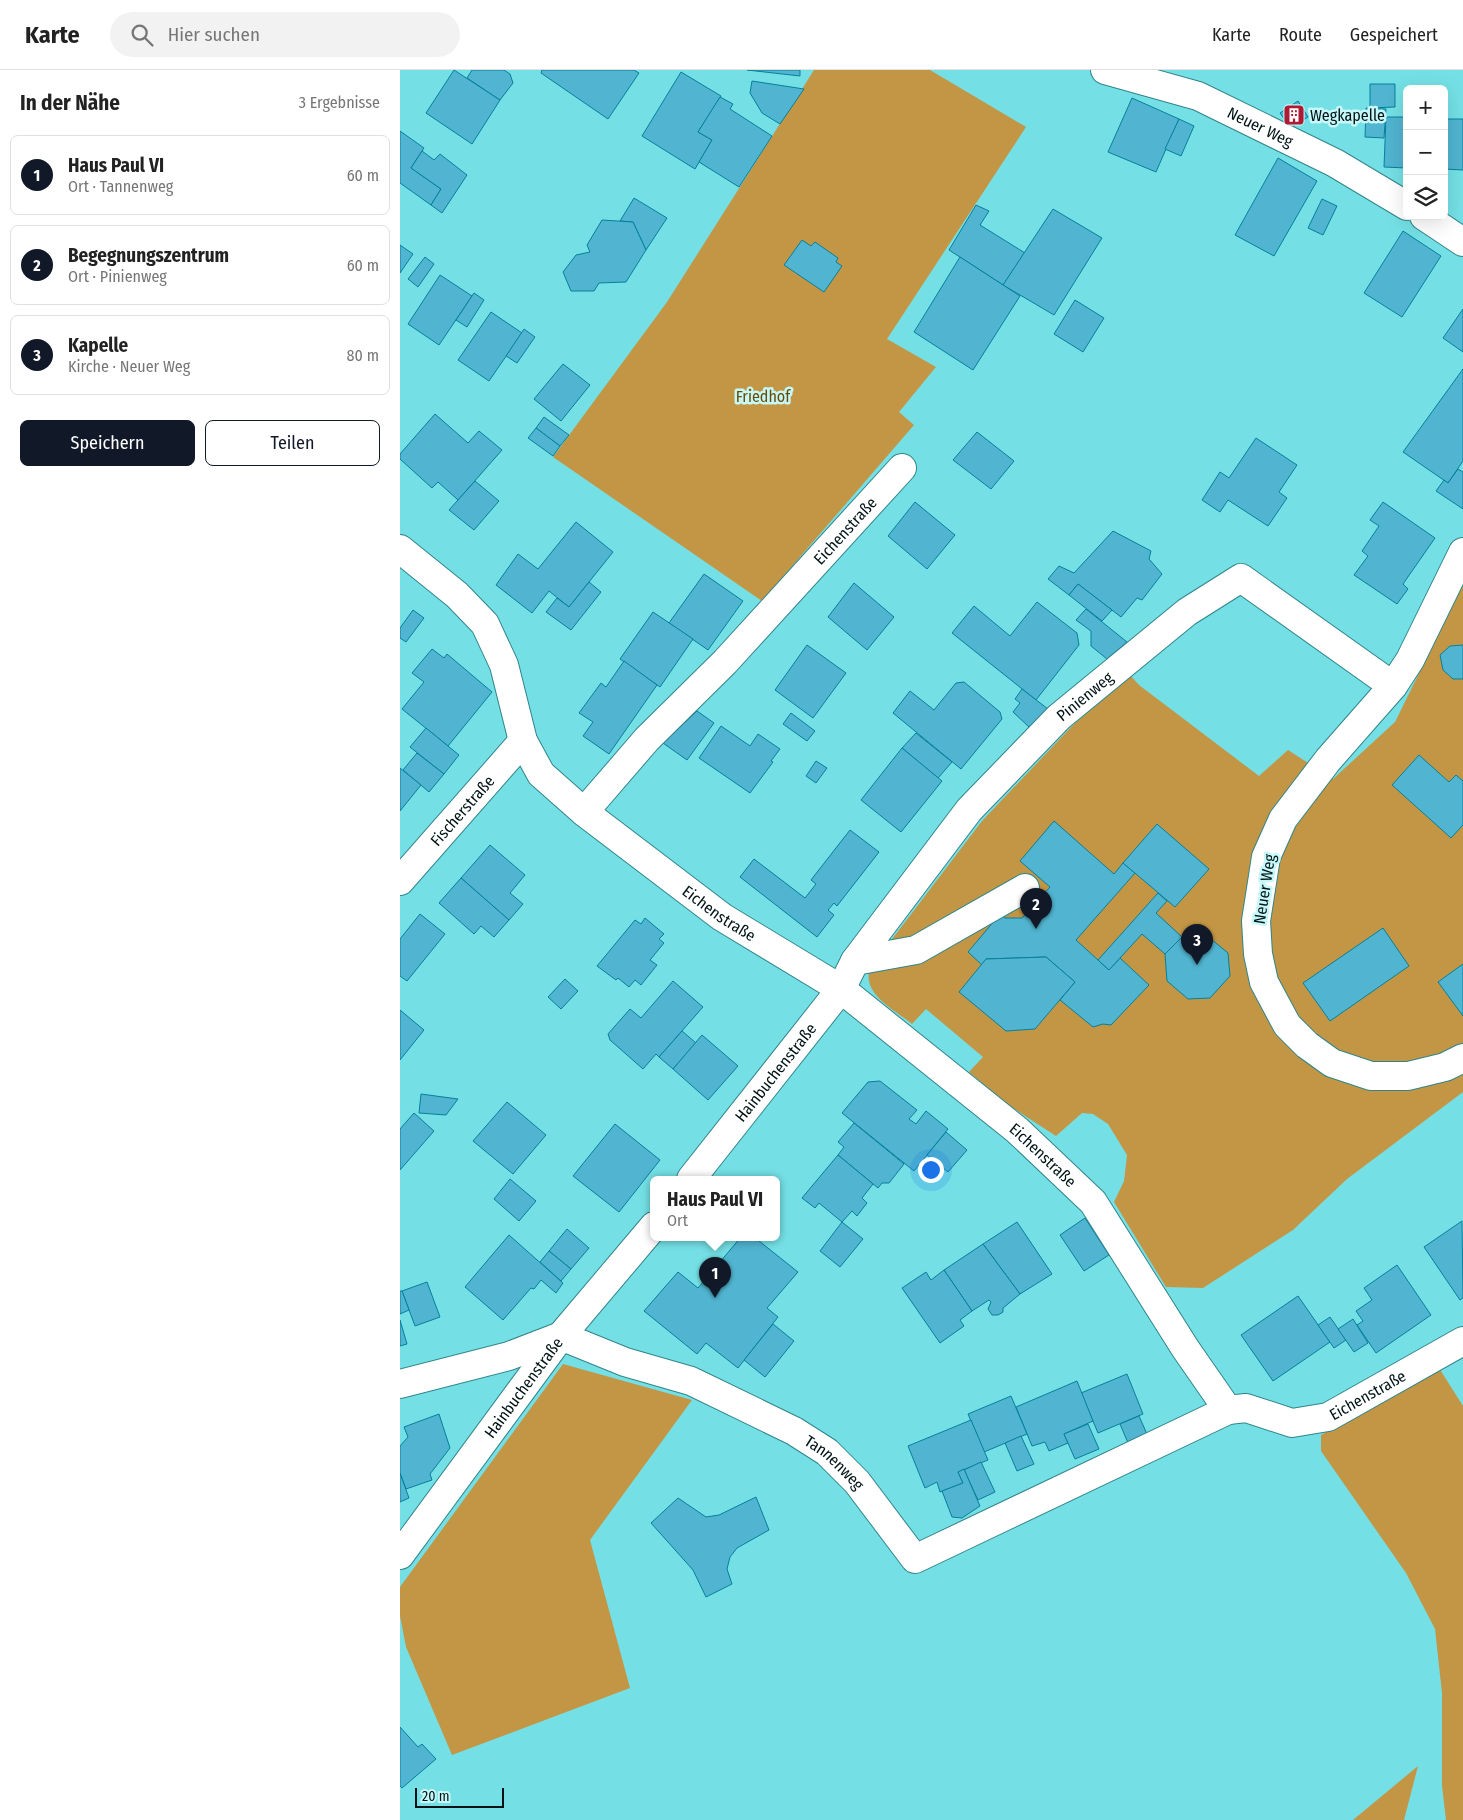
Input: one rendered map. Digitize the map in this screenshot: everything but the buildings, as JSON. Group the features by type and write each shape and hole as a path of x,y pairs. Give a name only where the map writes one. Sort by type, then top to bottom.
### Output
{"street":[{"name":"Neuer Weg","path":"1105,70 1198,96 1335,163 1403,204"},
{"path":"1430,220 1463,242"},
{"name":"Eichenstraße","path":"584,812 647,739 725,662 902,468"},
{"name":"Eichenstraße","path":"400,549 457,595 485,624 504,665 523,741 541,774 584,812 722,917 841,989 1017,1130 1093,1202 1185,1348 1228,1410 1246,1408 1292,1423 1328,1417 1463,1341"},
{"name":"Neuer Weg","path":"1463,552 1410,660 1393,686 1328,760 1283,819 1266,857 1256,921 1258,954 1264,982 1287,1026 1307,1045 1332,1063 1370,1076 1408,1076 1445,1067 1463,1058"},
{"name":"Pinienweg","path":"841,989 855,961 969,810 1059,717 1187,612 1241,578 1393,686"},
{"name":"Fischerstraße","path":"400,881 523,741"},
{"path":"855,961 916,950 1026,888"},
{"name":"Hainbuchenstraße","path":"693,1176 841,989"},
{"name":"Hainbuchenstraße","path":"400,1555 561,1336 650,1231"},
{"path":"400,1384 509,1356 561,1336"},
{"name":"Tannenweg","path":"561,1336 625,1362 692,1381 794,1431 827,1452 857,1482 915,1559 1228,1410"}],"green space":[{"name":"Friedhof","path":"814,70 930,70 1026,127 887,339 936,367 899,412 914,425 762,601 553,457 667,302"},
{"path":"1463,584 1463,1092 1347,1179 1293,1230 1203,1288 1166,1287 1114,1202 1124,1181 1127,1155 1108,1124 1093,1114 1082,1113 1056,1136 1007,1104 969,1072 983,1057 926,1009 912,1024 889,1007 870,986 870,968 982,821 1074,724 1131,676 1139,685 1259,776 1288,750 1333,779 1395,722"},
{"path":"563,1364 692,1400 590,1540 630,1688 452,1755 406,1647 400,1616 400,1587"},
{"path":"1439,1368 1463,1406 1463,1820 1446,1820 1442,1786 1442,1693 1435,1629 1406,1573 1321,1451 1321,1435"},
{"path":"1418,1766 1404,1820 1353,1820"}],"place":[{"name":"Wegkapelle","path":"1294,115"},
{"name":"Begegnungszentrum","path":"1036,929"},
{"name":"Kapelle","path":"1197,965"},
{"name":"Haus Paul VI","path":"715,1298"}]}
